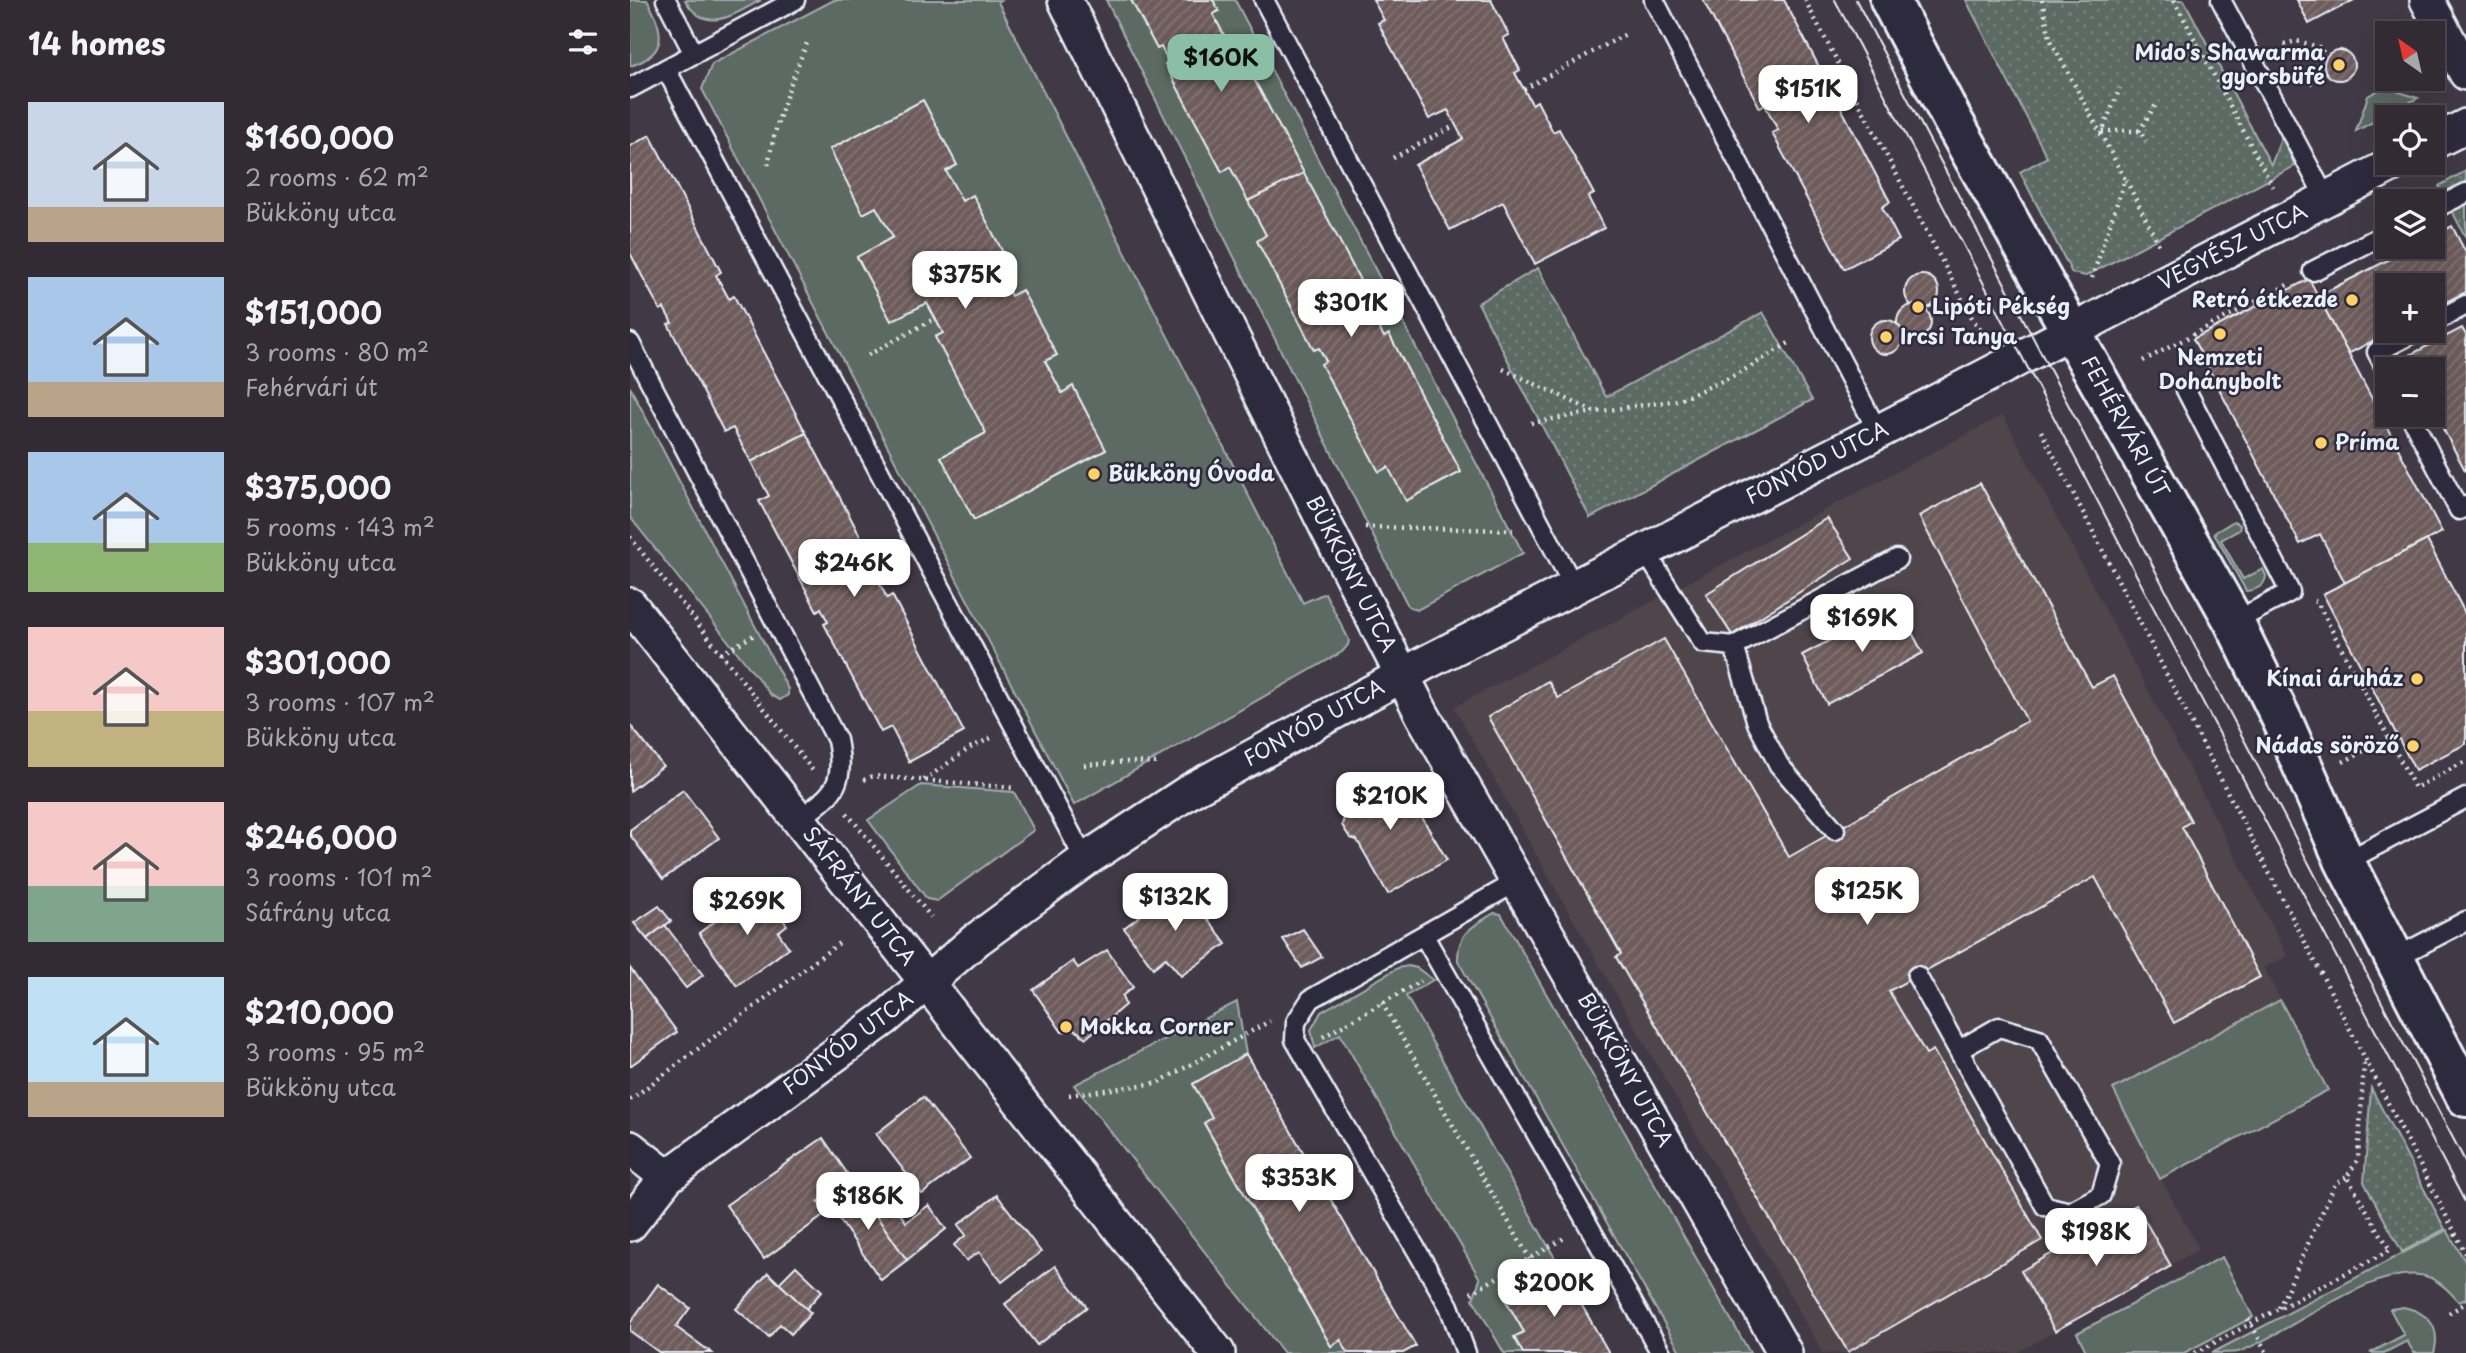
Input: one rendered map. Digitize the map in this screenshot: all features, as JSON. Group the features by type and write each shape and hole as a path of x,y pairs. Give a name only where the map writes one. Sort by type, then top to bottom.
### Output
{"street":[{"name":"BÜKKÖNY UTCA","path":"1065,0 1422,714 1785,1353"},
{"name":"FEHÉRVÁRI ÚT","path":"1890,0 1952,119 2234,622 2284,724 2345,862 2466,1097"},
{"path":"2427,0 2466,73"},
{"path":"2445,137 2466,126"},
{"name":"VEGYÉSZ UTCA","path":"2070,331 2375,173"},
{"name":"FONYÓD UTCA","path":"630,1224 667,1177 884,1019 960,953 1085,860 1193,789 1402,675 2070,331"},
{"name":"SÁFRÁNY UTCA","path":"630,604 1218,1353"},
{"path":"630,1147 667,1177"}],"lane":[{"path":"666,0 694,54"},
{"path":"630,88 795,0"},
{"path":"1265,0 1574,587"},
{"path":"1654,0 1878,432"},
{"path":"2221,0 2326,199"},
{"path":"666,69 1085,860"},
{"path":"2445,204 2466,193"},
{"path":"2313,271 2375,239"},
{"path":"2445,316 2466,305"},
{"path":"630,343 837,740 842,764 836,785 831,794 799,820"},
{"path":"2380,357 2377,352 2394,343"},
{"path":"2186,390 2290,592 2234,622"},
{"path":"2416,427 2459,510 2466,506"},
{"path":"1645,551 1703,643 1734,646 1896,559"},
{"path":"1734,646 1757,723 1779,765 1835,830"},
{"path":"2345,862 2466,798"},
{"path":"1466,1353 1449,1307 1295,1040 1296,1022 1311,999 1518,881"},
{"path":"2393,959 2466,921"},
{"path":"1424,936 1661,1353"},
{"path":"1917,976 2045,1206 2070,1212 2101,1195 2110,1164 2039,1039 1999,1027 1959,1050"}],"path":[{"path":"1805,0 1973,320 1991,341"},
{"path":"2042,0 2050,39 2160,247"},
{"path":"2174,0 2273,187"},
{"path":"1524,89 1626,34"},
{"path":"2284,44 2297,41 2323,48 2316,75 2307,88"},
{"path":"768,165 784,99 807,43"},
{"path":"2102,133 2120,88"},
{"path":"2138,131 2157,103"},
{"path":"1393,158 1456,125"},
{"path":"2102,133 2138,131"},
{"path":"2138,131 2146,141"},
{"path":"2090,285 2125,179"},
{"path":"2143,362 2313,271"},
{"path":"868,355 936,318"},
{"path":"1531,423 1679,400 1738,374 1789,343"},
{"path":"1503,369 1595,412"},
{"path":"2041,431 2466,1254"},
{"path":"1326,526 1518,530"},
{"path":"630,537 931,917"},
{"path":"2290,592 2316,602 2414,788 2466,761"},
{"path":"923,780 970,748 992,737"},
{"path":"2340,763 2388,738"},
{"path":"1084,765 1160,763"},
{"path":"831,794 873,776 1018,788"},
{"path":"630,1100 839,943"},
{"path":"1301,1050 1442,969"},
{"path":"1069,1095 1157,1083 1311,999"},
{"path":"1382,1003 1530,1259"},
{"path":"2279,1309 2335,1184 2347,1177 2358,1159 2364,1059"},
{"path":"2195,1353 2249,1322 2390,1250 2347,1177"},
{"path":"1449,1307 1588,1224"},
{"path":"2449,1312 2466,1303"},
{"path":"2249,1322 2267,1353"}],"shaded area":[{"path":"2003,415 2288,956 2264,968 2328,1090 2161,1179 2199,1249 2017,1353 1823,1353 1454,707"}],"green space":[{"path":"630,0 647,0 657,21 659,40 652,55 630,66"},
{"path":"685,0 761,0 731,16 711,20 693,11"},
{"path":"834,0 1001,0 998,2 1303,603 1325,593 1349,640 1342,652 1074,805 702,89 712,64"},
{"path":"1106,0 1235,0 1523,553 1417,610 1408,606"},
{"path":"1966,0 2184,0 2271,165 2282,136 2295,166 2086,276 2072,273 2020,172 2047,157"},
{"path":"2377,91 2396,91 2418,98 2405,105 2375,105 2375,121 2356,131 2368,96"},
{"path":"2466,171 2466,238 2445,198 2445,189 2439,186"},
{"path":"1538,268 1606,397 1763,312 1812,400 1590,518 1478,303"},
{"path":"630,387 788,689 788,695 780,700 771,695 630,517"},
{"path":"2234,521 2240,525 2239,530 2221,540 2243,579 2263,569 2265,579 2262,585 2253,590 2246,591 2214,533"},
{"path":"921,785 1014,792 1034,830 937,901 927,899 868,820"},
{"path":"1494,913 1501,914 1750,1353 1681,1353 1458,961 1460,943 1467,931"},
{"path":"1398,968 1417,968 1433,980 1406,996 1560,1267 1505,1299 1524,1332 1514,1337 1523,1353 1504,1353 1473,1299 1480,1279 1340,1034 1315,1048 1311,1030 1321,1012"},
{"path":"2280,1000 2328,1090 2160,1179 2113,1089"},
{"path":"1237,1002 1246,1054 1193,1084 1212,1118 1204,1123 1331,1346 1341,1340 1348,1353 1284,1353 1074,1085"},
{"path":"2371,1088 2445,1229 2402,1252 2364,1182"},
{"path":"2447,1230 2466,1263 2466,1299 2459,1302 2431,1278 2410,1274 2386,1278 2334,1301 2259,1343 2238,1352 2212,1353"},
{"path":"2222,1257 2253,1317 2184,1353 2087,1353 2077,1333"},
{"path":"2404,1307 2420,1313 2431,1322 2436,1336 2434,1353 2414,1353 2407,1341 2384,1353 2370,1353 2404,1335 2390,1309"}],"building":[{"path":"1131,0 1213,0 1219,11 1213,14 1226,39 1231,36 1304,173 1248,201 1230,167 1222,172 1165,64 1169,62 1161,47 1157,49"},
{"path":"1373,0 1491,0 1509,35 1503,38 1520,70 1515,73 1532,104 1537,101 1553,132 1559,129 1594,194 1588,197 1604,228 1535,264 1503,202 1450,230 1415,165 1463,139 1448,110 1429,119 1378,23 1384,20"},
{"path":"1703,0 1784,0 1826,80 1822,82 1830,96 1834,94 1890,202 1882,207 1899,240 1844,269 1772,133 1778,130 1765,105 1760,108"},
{"path":"2297,0 2354,0 2309,24"},
{"name":"Mido's Shawarma gyorsbüfé","path":"2339,50 2345,51 2353,59 2353,71 2345,79 2339,80 2333,79 2325,71 2324,65 2325,59 2333,51"},
{"path":"923,100 957,165 946,171 962,201 973,195 1007,260 995,266 1011,296 1022,290 1057,355 1045,361 1062,393 1073,386 1106,450 974,520 941,457 986,433 935,337 943,333 927,303 891,321 857,257 893,237 876,207 863,214 830,149"},
{"path":"650,135 721,272 716,275 729,299 734,296 806,433 751,462 733,428 724,432 668,324 672,323 664,308 660,310 630,253 630,146"},
{"path":"1304,173 1375,309 1370,312 1384,337 1389,334 1461,472 1406,501 1388,467 1379,472 1321,364 1326,361 1319,348 1314,350 1257,241 1266,235 1248,201"},
{"path":"2452,226 2466,253 2466,292 2445,302 2445,273 2375,273 2375,340 2348,354 2318,296 2390,259 2445,259 2445,230"},
{"path":"1922,275 1934,280 1939,292 1934,304 1922,309 1910,304 1905,292 1910,280"},
{"name":"Príma","path":"2309,279 2375,405 2375,427 2387,427 2442,532 2345,583 2320,534 2300,544 2193,339"},
{"path":"1914,305 1926,310 1931,322 1926,334 1914,339 1902,334 1897,322 1902,310"},
{"name":"Ircsi Tanya","path":"1886,320 1898,325 1903,337 1898,349 1886,354 1874,349 1869,337 1874,325"},
{"path":"2462,328 2466,335 2466,472 2442,427 2445,427 2445,357 2406,357 2433,343 2445,343 2445,337"},
{"path":"806,433 878,570 874,572 887,598 892,595 964,732 909,762 891,727 881,732 824,624 828,622 821,608 817,611 759,501 769,496 751,462"},
{"path":"1980,483 2092,687 2113,676 2191,821 2182,827 2260,977 2174,1023 2095,877 1889,991 1926,1054 1933,1050 2042,1240 1848,1352 1616,957 1621,954 1488,717 1548,681 1558,698 1664,639 1789,857 2027,721 1919,516"},
{"path":"1827,518 1853,558 1732,635 1706,594"},
{"name":"Kínai áruház","path":"2427,540 2466,615 2466,744 2415,770 2323,594"},
{"path":"1897,605 1923,653 1827,704 1802,655"},
{"path":"630,725 663,766 630,791"},
{"path":"1370,772 1381,792 1400,780 1447,860 1388,894 1357,840 1350,838 1342,825 1344,818 1340,812 1352,805 1342,788"},
{"path":"683,790 719,838 663,879 630,835 630,830"},
{"path":"1182,884 1226,944 1181,976 1166,958 1153,968 1124,928"},
{"path":"760,888 787,925 778,932 789,948 737,986 699,933"},
{"path":"659,906 671,921 647,939 634,923"},
{"path":"665,925 703,975 686,988 647,939"},
{"path":"1303,929 1322,957 1302,968 1283,939"},
{"path":"1107,950 1133,987 1122,996 1125,1005 1086,1038 1074,1029 1062,1032 1033,990 1073,961 1078,968"},
{"path":"630,968 677,1032 630,1066"},
{"path":"1246,1054 1416,1346 1403,1353 1348,1353 1341,1340 1331,1346 1204,1123 1212,1118 1193,1084"},
{"path":"923,1097 970,1158 922,1194 876,1134"},
{"path":"823,1138 851,1179 818,1202 826,1214 764,1259 726,1205"},
{"path":"854,1184 907,1260 881,1280 828,1203"},
{"path":"881,1186 906,1222 929,1205 946,1229 907,1260 864,1198"},
{"path":"997,1195 1041,1252 1002,1282 979,1252 966,1261 954,1245 966,1235 958,1225"},
{"path":"2136,1205 2171,1266 2055,1331 2021,1271"},
{"path":"796,1266 822,1291 806,1309 779,1283"},
{"path":"1055,1266 1087,1307 1037,1345 1005,1304"},
{"path":"1560,1267 1609,1353 1523,1353 1514,1337 1524,1332 1505,1299"},
{"path":"768,1273 811,1313 791,1334 780,1324 769,1337 736,1309"},
{"path":"658,1284 690,1308 676,1327 712,1353 660,1353 630,1331 630,1323"}],"tram line":[{"path":"1835,0 2466,1204"},
{"path":"1856,0 2466,1163"}],"place":[{"name":"Mido's Shawarma gyorsbüfé","path":"2339,65"},
{"name":"Retró étkezde","path":"2352,300"},
{"name":"Lipóti Pékség","path":"1918,307"},
{"name":"Nemzeti Dohánybolt","path":"2220,334"},
{"name":"Ircsi Tanya","path":"1886,337"},
{"name":"Príma","path":"2321,443"},
{"name":"Bükköny Óvoda","path":"1094,474"},
{"name":"Kínai áruház","path":"2417,679"},
{"name":"Nádas söröző","path":"2413,746"},
{"name":"Mokka Corner","path":"1066,1027"}]}
